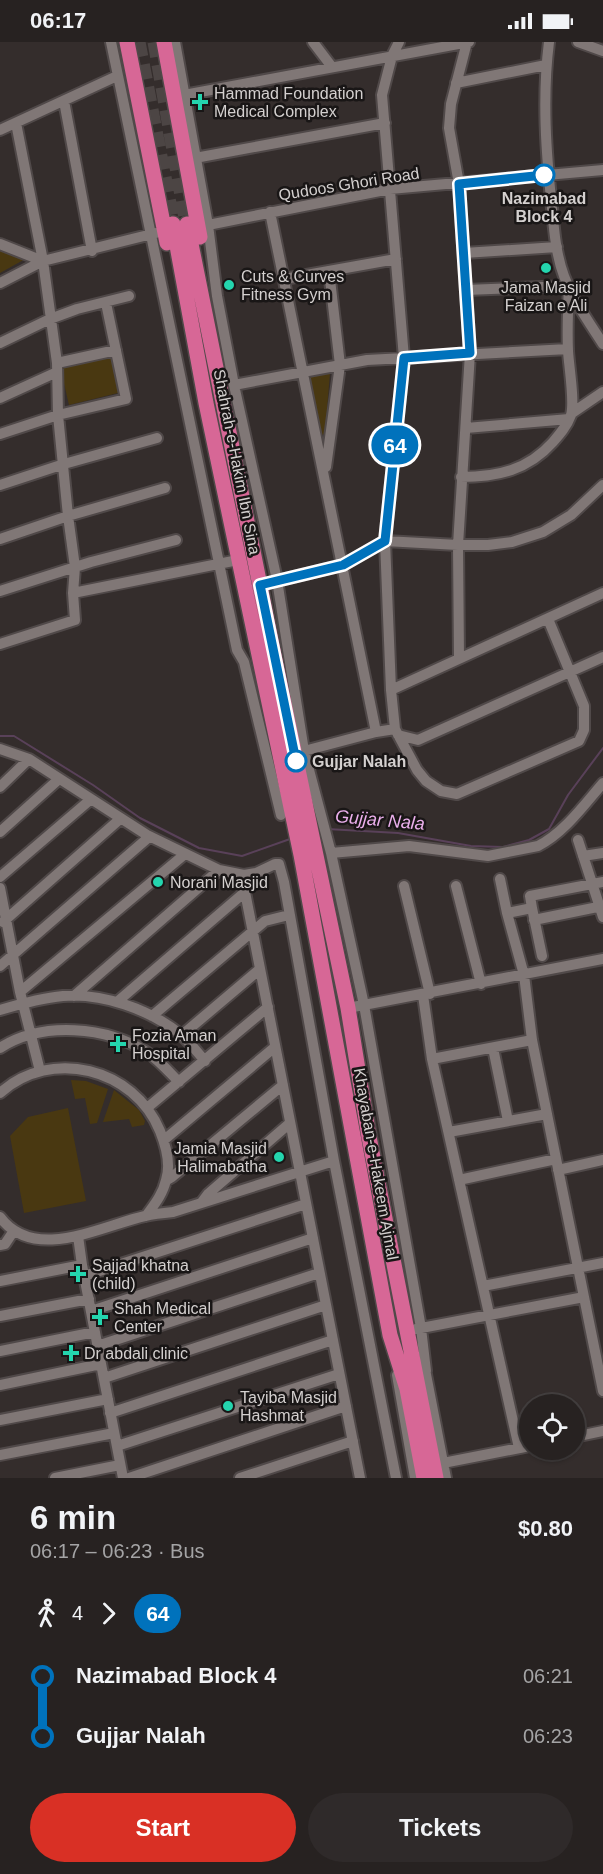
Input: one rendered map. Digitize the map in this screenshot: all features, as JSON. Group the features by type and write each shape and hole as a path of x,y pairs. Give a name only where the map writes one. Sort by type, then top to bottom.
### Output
{"highway":[{"path":"127,42 169,229"},
{"path":"164,42 196,190 214,350"},
{"name":"Shahrah-e-Hakim Ibn Sina","path":"169,229 293,813"},
{"name":"Shahrah-e-Hakim Ibn Sina","path":"169,229 214,350 260,585 293,813"},
{"path":"293,813 308,856"},
{"name":"Khayaban-e-Hakeem Ajmal","path":"308,856 348,1008 369,1137 436,1478"},
{"name":"Khayaban-e-Hakeem Ajmal","path":"308,856 390,1335 407,1389 424,1478"}],"street":[{"path":"111,42 117,76 169,229 219,563 237,650 244,662 293,813"},
{"path":"175,42 195,158 196,190 208,225 217,296 234,385 277,580 304,751 331,853 364,1005 417,1328 446,1478"},
{"path":"313,42 333,67"},
{"path":"399,42 392,56 382,95 404,358 385,541 391,690 397,732 417,770 426,781 441,791 457,794 579,741 584,729 584,706 548,619"},
{"path":"184,95 468,42 451,104 449,128 459,184 470,353 458,545 459,658"},
{"path":"549,42 546,65 546,151 557,247 569,286 579,307 603,344"},
{"path":"578,42 603,51"},
{"path":"456,83 546,65"},
{"path":"0,130 117,76"},
{"path":"64,101 92,251"},
{"path":"0,644 75,620 73,594 75,567 58,415 57,367 43,261 16,123"},
{"path":"195,158 385,123"},
{"name":"Qudoos Ghori Road","path":"208,225 390,189 603,170"},
{"path":"270,212 376,732"},
{"path":"0,284 43,261 92,251 169,229"},
{"path":"0,244 43,261"},
{"path":"464,253 557,247"},
{"path":"284,279 396,259"},
{"path":"325,476 340,365 329,271"},
{"path":"466,290 569,286"},
{"path":"461,477 501,474 522,467 543,452 563,431 570,416 569,286"},
{"path":"0,343 77,309 129,296"},
{"path":"0,434 58,415 126,399 105,303"},
{"path":"234,385 367,360 568,349"},
{"path":"0,398 57,367 116,350"},
{"path":"466,428 570,416 603,393"},
{"path":"0,485 157,438"},
{"path":"260,585 343,565 385,541 488,546 512,542 543,532 571,514 603,485"},
{"path":"0,539 68,516 165,488"},
{"path":"0,591 75,567 176,540"},
{"path":"73,594 238,560"},
{"path":"391,690 603,593"},
{"path":"304,751 376,732 397,732 418,740 603,657"},
{"path":"0,749 29,759 149,837 219,870 244,875 279,864 396,1478"},
{"path":"0,787 29,759"},
{"path":"0,832 59,779"},
{"path":"331,853 409,846 488,856 538,846 575,816 603,783"},
{"path":"0,877 90,800"},
{"path":"3,921 120,819"},
{"path":"0,966 149,837"},
{"path":"534,920 602,910 597,883 583,856 578,840"},
{"path":"583,856 603,853"},
{"path":"20,992 185,854"},
{"path":"74,996 219,870"},
{"path":"500,879 524,975 532,1040 584,1297 598,1339 603,1391"},
{"path":"542,956 530,896 597,883"},
{"path":"404,886 427,994 432,1059 489,1315 519,1428"},
{"path":"456,886 481,984"},
{"path":"0,888 3,921 40,1071"},
{"path":"117,1002 245,892 353,1441 356,1477"},
{"path":"507,913 532,908"},
{"path":"152,1016 265,921 289,915"},
{"path":"348,1008 603,959"},
{"path":"182,1035 260,969"},
{"path":"0,1010 63,996 86,996 117,1002 152,1016 182,1035 205,1061"},
{"path":"147,1108 268,1007"},
{"path":"0,1048 30,1035 54,1031 100,1034 124,1041 148,1053 179,1082"},
{"path":"432,1059 532,1040"},
{"path":"164,1140 275,1047"},
{"path":"493,1048 508,1121"},
{"path":"0,1094 20,1080 40,1071 70,1067 105,1076 135,1095 157,1124 164,1140 168,1163 167,1180 146,1216"},
{"path":"167,1180 283,1085"},
{"path":"449,1132 547,1114"},
{"path":"202,1202 208,1194 290,1123"},
{"path":"0,1217 13,1232 41,1240 78,1236 146,1216 172,1212 334,1161"},
{"path":"459,1180 557,1164 599,1161 603,1171"},
{"path":"0,1281 83,1270 306,1204"},
{"path":"387,1221 417,1328"},
{"path":"0,1245 5,1244 13,1232"},
{"path":"78,1236 123,1478"},
{"path":"91,1311 313,1238"},
{"path":"483,1286 603,1263"},
{"path":"98,1346 319,1273"},
{"path":"417,1328 584,1297"},
{"path":"0,1316 88,1299"},
{"path":"104,1378 326,1305"},
{"path":"0,1351 95,1332"},
{"path":"390,1335 415,1478"},
{"path":"110,1413 333,1340"},
{"path":"0,1385 101,1365"},
{"path":"117,1446 339,1374"},
{"path":"0,1420 108,1400"},
{"path":"129,1478 346,1406"},
{"path":"585,1435 603,1431"},
{"path":"0,1455 114,1433"},
{"path":"240,1478 353,1441"},
{"path":"443,1463 519,1448"},
{"path":"55,1478 120,1465"}],"shaded area":[{"path":"0,248 27,258 0,273"},
{"path":"113,354 122,392 69,405 60,366"},
{"path":"330,373 325,434 321,435 310,377"},
{"path":"71,1080 86,1081 108,1089 97,1123 90,1124 85,1098 75,1099"},
{"path":"114,1090 139,1110 145,1121 144,1125 132,1127 129,1119 103,1122"},
{"path":"68,1108 86,1201 24,1213 10,1136 28,1117"}],"waterway":[{"name":"Gujjar Nala","path":"0,736 14,736 93,785 140,818 199,848 242,856 290,839"},
{"name":"Gujjar Nala","path":"327,829 398,833 471,846 503,847 529,840 549,829 568,795 603,748"}],"tunnel":[{"path":"138,42 173,224"},
{"path":"155,42 187,224"}],"bus line":[{"name":"64","path":"296,761 260,585 343,565 385,541 404,358 470,353 459,184 544,175"}],"place":[{"name":"Hammad Foundation Medical Complex","path":"200,102"},
{"name":"Nazimabad Block 4","path":"544,175"},
{"name":"Jama Masjid Faizan e Ali","path":"546,268"},
{"name":"Cuts & Curves Fitness Gym","path":"229,285"},
{"name":"Gujjar Nalah","path":"296,761"},
{"name":"Norani Masjid","path":"158,882"},
{"name":"Fozia Aman Hospital","path":"118,1044"},
{"name":"Jamia Masjid Halimabatha","path":"279,1157"},
{"name":"Sajjad khatna (child)","path":"78,1274"},
{"name":"Shah Medical Center","path":"100,1317"},
{"name":"Dr abdali clinic","path":"71,1353"},
{"name":"Tayiba Masjid Hashmat","path":"228,1406"}]}
